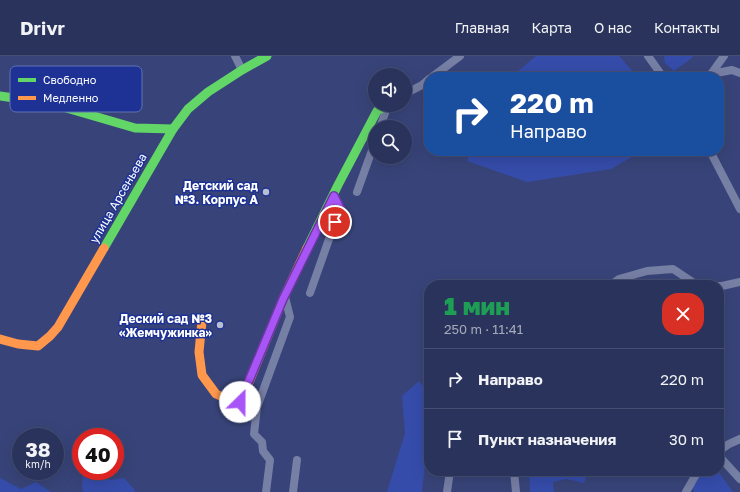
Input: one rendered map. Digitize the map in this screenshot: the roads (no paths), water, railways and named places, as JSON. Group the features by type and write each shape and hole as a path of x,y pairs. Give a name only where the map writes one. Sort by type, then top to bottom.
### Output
{"street":[{"path":"235,56 242,70"},
{"name":"улица Арсеньева","path":"0,339 18,344 38,346 50,336 58,326 173,129 188,109 208,92 267,56"},
{"path":"439,72 460,56"},
{"path":"648,56 659,72"},
{"path":"711,72 724,56"},
{"path":"724,72 732,70 740,73"},
{"path":"412,90 424,84"},
{"path":"0,96 10,97"},
{"path":"80,112 135,128 173,129"},
{"path":"202,320 199,352 202,375 216,394 231,401 240,402 284,297 376,112"},
{"path":"713,156 740,208"},
{"path":"357,192 368,161"},
{"path":"310,293 340,208 334,196"},
{"path":"618,280 647,271 673,269 690,280"},
{"path":"724,286 740,282"},
{"path":"266,492 270,460 263,451 262,442 254,434 257,407 290,317 284,297"},
{"path":"724,448 740,440"},
{"path":"293,492 298,460"},
{"path":"724,461 740,479"},
{"path":"447,492 449,476"},
{"path":"514,476 516,492"},
{"path":"686,492 695,476"}],"place":[{"name":"Детский сад №3. Корпус А","path":"266,192"},
{"name":"Деский сад №3 «Жемчужинка»","path":"220,325"}]}
